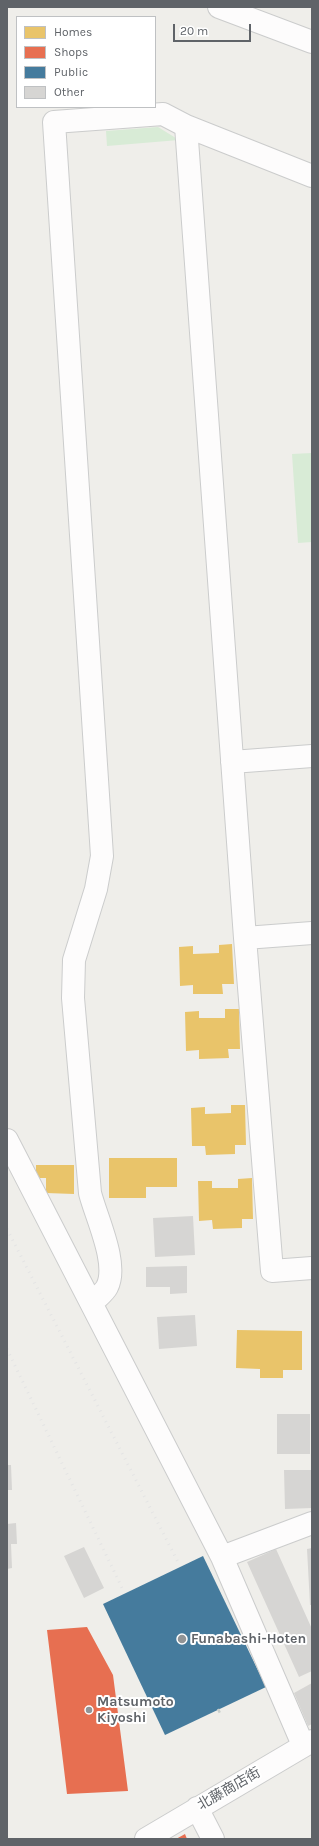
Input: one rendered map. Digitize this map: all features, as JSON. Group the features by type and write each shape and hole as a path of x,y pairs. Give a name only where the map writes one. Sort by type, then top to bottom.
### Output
{"street":[{"path":"219,7 312,42"},
{"path":"92,1303 106,1288 110,1278 110,1264 106,1243 90,1193 73,998 74,960 96,889 102,856 54,122 163,114 186,126 312,176"},
{"path":"186,126 245,938 272,1271 312,1268"},
{"path":"232,762 312,756"},
{"path":"245,938 312,932"},
{"path":"7,1140 222,1557 308,1743"},
{"path":"222,1557 312,1523"},
{"name":"北藤商店街","path":"146,1839 308,1743"},
{"path":"197,1808 213,1839"}],"green space":[{"path":"158,127 179,140 107,146 106,131"},
{"path":"312,453 312,542 298,543 292,454"}],"building: Homes":[{"path":"232,944 234,984 222,984 223,994 193,994 193,985 180,986 179,947 193,946 193,954 219,953 219,945"},
{"path":"225,1009 239,1009 240,1049 228,1049 229,1058 199,1059 199,1050 186,1051 185,1012 199,1011 199,1018 225,1018"},
{"path":"231,1105 245,1105 246,1145 235,1145 235,1154 206,1155 205,1146 192,1146 191,1108 205,1107 205,1114 231,1113"},
{"path":"109,1158 177,1158 177,1187 146,1187 146,1198 109,1198"},
{"path":"36,1165 74,1165 74,1194 46,1193 46,1178 36,1178"},
{"path":"252,1178 253,1219 242,1219 242,1228 213,1229 212,1220 199,1221 198,1181 212,1181 212,1188 238,1188 238,1179"},
{"path":"237,1330 302,1331 302,1370 283,1370 283,1378 260,1378 260,1369 236,1368"}],"building: Shops":[{"path":"87,1627 113,1675 128,1791 67,1794 47,1630"},
{"path":"185,1834 187,1839 176,1839"}],"building: Public":[{"path":"203,1556 266,1687 165,1735 103,1604"}],"building: Other":[{"path":"193,1216 195,1255 155,1257 153,1218"},
{"path":"187,1266 187,1293 170,1294 170,1287 146,1287 146,1267"},
{"path":"195,1315 197,1346 159,1349 157,1317"},
{"path":"277,1414 310,1414 310,1454 277,1454"},
{"path":"7,1465 11,1465 12,1490 7,1490"},
{"path":"284,1470 312,1470 312,1508 285,1509"},
{"path":"16,1523 17,1544 11,1544 12,1568 7,1569 7,1524"},
{"path":"84,1547 104,1588 84,1598 64,1556"},
{"path":"312,1548 312,1605 310,1605 307,1549"},
{"path":"276,1549 312,1629 312,1671 299,1677 247,1562"},
{"path":"312,1683 312,1724 308,1726 294,1693"}],"railway":[{"path":"7,1229 179,1564"},
{"path":"7,1349 123,1590"}],"place":[{"name":"Funabashi-Hoten","path":"182,1639"},
{"name":"Matsumoto Kiyoshi","path":"89,1710"}]}
